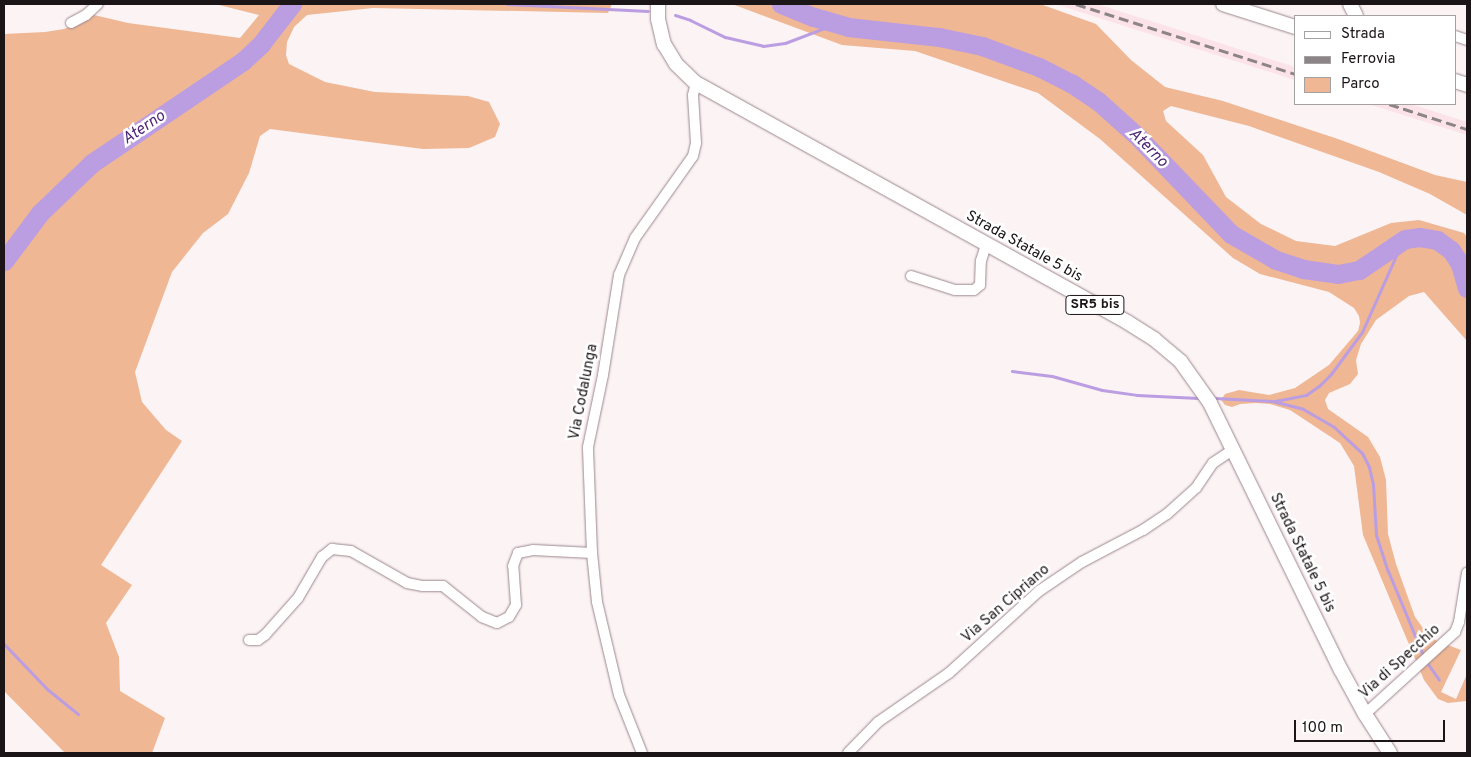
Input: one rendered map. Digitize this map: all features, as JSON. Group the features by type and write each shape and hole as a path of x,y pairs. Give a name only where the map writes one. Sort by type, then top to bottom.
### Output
{"main road":[{"name":"Strada Statale 5 bis","path":"658,4 658,20 664,44 676,64 696,83 1134,326 1168,350 1181,362 1201,387 1234,449 1364,714 1390,753"},
{"path":"1223,4 1294,27"}],"street":[{"path":"71,23 86,15 98,4"},
{"name":"Via Codalunga","path":"642,753 624,710 597,602 592,553 588,447 603,375 619,275 635,238 693,156 696,143 693,95 696,83"},
{"path":"911,276 956,290 974,290 980,285 981,261 986,245"},
{"name":"Via San Cipriano","path":"848,753 878,722 949,673 1039,591 1082,562 1143,530 1167,514 1196,488 1216,460 1234,449"},
{"path":"249,640 258,640 266,635 296,601 322,556 332,550 351,551 412,585 444,586 482,618 497,622 509,617 516,605 512,566 518,553 533,550 592,553"},
{"name":"Via di Specchio","path":"1364,714 1455,632 1460,622 1467,573"}],"shaded area":[{"path":"1055,4 1097,4 1195,35 1294,67 1294,80"},
{"path":"1371,105 1414,105 1467,122 1467,135"}],"green space":[{"path":"215,4 612,4 608,13 373,8 307,15 294,27 287,42 286,55 289,64 325,82 375,92 468,96 489,102 500,124 495,137 469,148 423,149 270,129 260,136 249,173 228,214 203,233 172,272 135,372 142,402 166,430 182,441 101,565 132,585 106,623 119,657 120,691 165,718 152,753 65,753 4,691 4,34 64,29 94,15 128,23 240,38 259,15"},
{"path":"732,4 1040,4 1096,24 1131,60 1165,87 1223,101 1338,139 1435,175 1467,182 1467,215 1430,194 1379,172 1249,126 1171,106 1163,111 1166,121 1203,155 1226,197 1261,224 1296,241 1335,246 1391,223 1419,220 1464,233 1467,237 1467,341 1424,292 1409,296 1376,320 1361,344 1356,360 1358,374 1350,384 1329,393 1325,400 1328,409 1368,437 1380,457 1386,480 1388,534 1396,564 1415,617 1428,635 1437,641 1461,650 1441,692 1456,699 1467,674 1467,701 1448,703 1438,699 1424,680 1363,535 1354,466 1340,443 1290,410 1270,404 1256,403 1240,404 1232,407 1225,405 1221,400 1225,394 1239,390 1269,395 1295,388 1329,365 1358,331 1359,316 1354,308 1329,292 1260,274 1233,258 1100,139 1038,93 915,51 842,45"}],"waterway":[{"name":"Aterno","path":"4,261 40,213 92,163 243,61 261,44 292,4"},
{"path":"507,4 648,11"},
{"name":"Aterno","path":"781,4 814,17 848,27 939,37 982,46 1039,67 1071,83 1098,101 1137,136 1231,234 1276,260 1303,269 1338,274 1359,270 1405,239 1419,237 1437,240 1451,250 1460,264 1467,288"},
{"path":"675,15 725,37 763,46 785,43 835,24"},
{"path":"1275,401 1306,395 1331,374 1362,332 1398,251 1412,238"},
{"path":"1012,371 1052,376 1102,390 1137,395 1198,398"},
{"path":"1215,398 1272,401 1303,409 1334,427 1362,453 1369,467 1373,484 1376,535 1388,571 1423,655"},
{"path":"4,644 47,689 78,714"},
{"path":"1428,664 1439,680"}],"railway":[{"path":"1076,4 1294,74"},
{"path":"1392,105 1467,129"}]}
